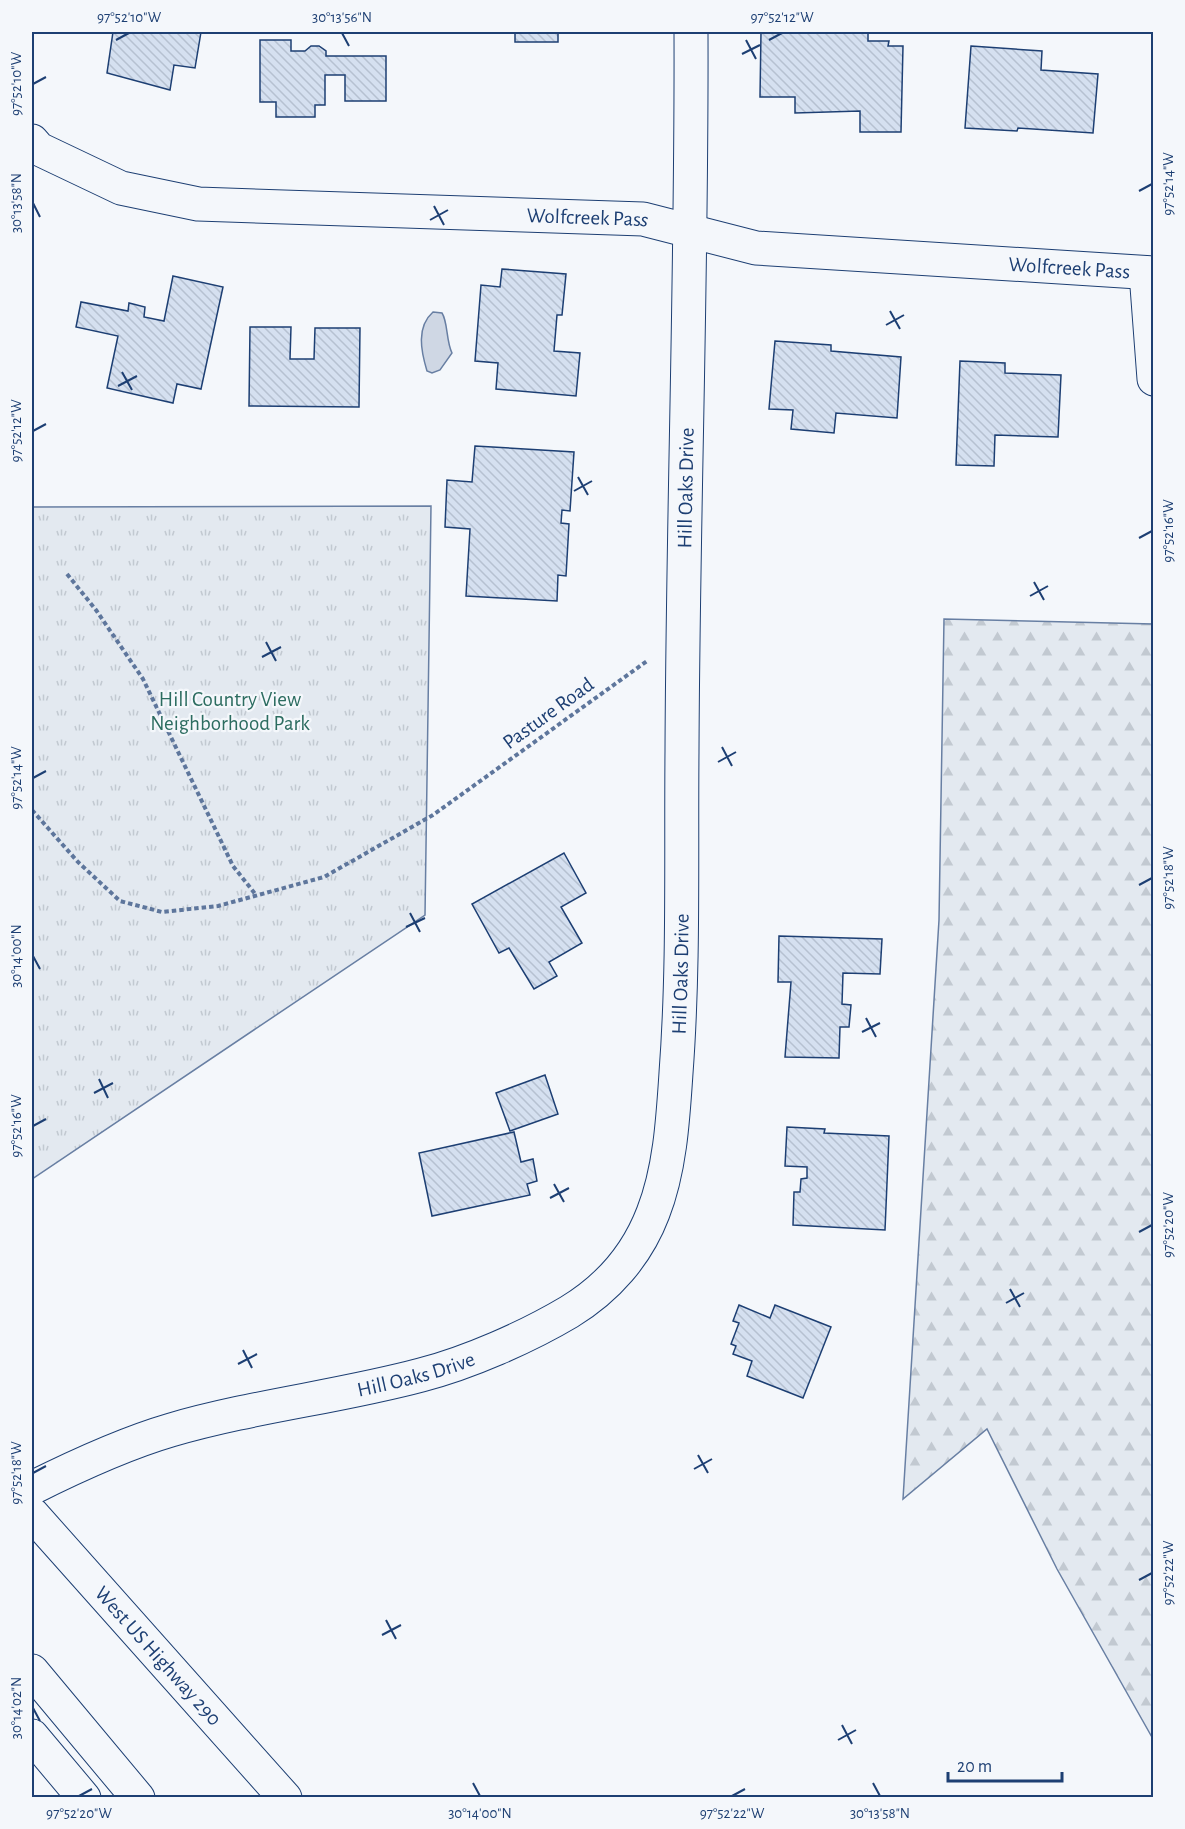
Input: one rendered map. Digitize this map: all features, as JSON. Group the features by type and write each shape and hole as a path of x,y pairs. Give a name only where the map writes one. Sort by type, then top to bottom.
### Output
{"main road":[{"name":"Hill Oaks Drive","path":"32,1488 116,1449 170,1430 424,1374 477,1355 570,1311 611,1280 633,1253 656,1203 666,1165 675,1099 680,1022 682,637 692,231 691,32"},
{"name":"Wolfcreek Pass","path":"32,141 39,149 121,188 198,204 643,219 756,248 1150,273"},
{"path":"1150,273 1154,379"},
{"name":"West US Highway 290","path":"32,1514 285,1797"},
{"path":"32,1671 138,1797"},
{"path":"32,1736 84,1797"}],"path":[{"path":"67,574 96,610 143,679 233,866 256,895"},
{"name":"Pasture Road","path":"32,810 78,862 120,901 162,912 218,906 324,878 433,815 682,637"}],"green space":[{"name":"Hill Country View Neighborhood Park","path":"431,506 425,915 32,1179 32,507"},
{"path":"944,619 1153,624 1153,1739 1057,1569 987,1429 903,1499 939,920"}],"shaded area":[{"path":"433,312 442,313 444,317 452,353 440,370 432,373 427,371 421,340 424,325"}],"building":[{"path":"113,32 201,32 195,68 174,65 170,90 107,73"},
{"path":"515,32 558,32 558,42 515,42"},
{"path":"761,32 868,32 868,41 889,41 888,46 903,46 901,132 860,132 860,111 795,113 795,97 760,97"},
{"path":"260,40 291,40 291,51 305,51 311,46 319,46 326,51 326,56 386,56 386,101 345,101 345,75 325,75 325,105 315,105 315,117 276,117 276,102 260,102"},
{"path":"971,46 1042,51 1041,70 1098,74 1093,133 1018,128 1017,131 965,128"},
{"path":"502,269 566,274 562,315 557,315 554,351 580,353 576,396 496,389 498,363 475,361 481,285 500,287"},
{"path":"173,276 223,287 201,389 177,384 173,403 107,388 118,336 76,327 81,302 128,311 129,303 145,307 144,317 164,321"},
{"path":"250,327 291,327 290,359 314,359 315,328 360,328 359,407 249,406"},
{"path":"775,341 831,345 831,351 901,357 897,418 836,413 834,433 791,429 793,410 769,409"},
{"path":"960,361 1005,363 1005,373 1061,375 1058,437 995,435 994,466 956,465"},
{"path":"475,446 574,452 570,511 562,510 561,523 569,524 566,576 558,575 557,601 466,596 470,529 445,527 447,480 472,482"},
{"path":"564,853 586,893 561,907 582,943 549,962 557,976 534,989 509,948 499,953 472,904"},
{"path":"779,936 882,939 880,974 843,973 842,1004 851,1005 849,1027 840,1027 839,1058 785,1057 791,982 778,982"},
{"path":"545,1075 558,1114 510,1131 496,1093"},
{"path":"787,1127 825,1129 824,1133 889,1136 885,1230 793,1225 794,1192 800,1192 801,1179 807,1178 807,1167 785,1166"},
{"path":"514,1132 521,1162 533,1159 537,1181 527,1184 530,1195 432,1216 419,1153"},
{"path":"739,1305 770,1318 775,1305 831,1327 803,1398 747,1376 752,1361 733,1354 736,1346 731,1344 739,1323 733,1321"}]}
